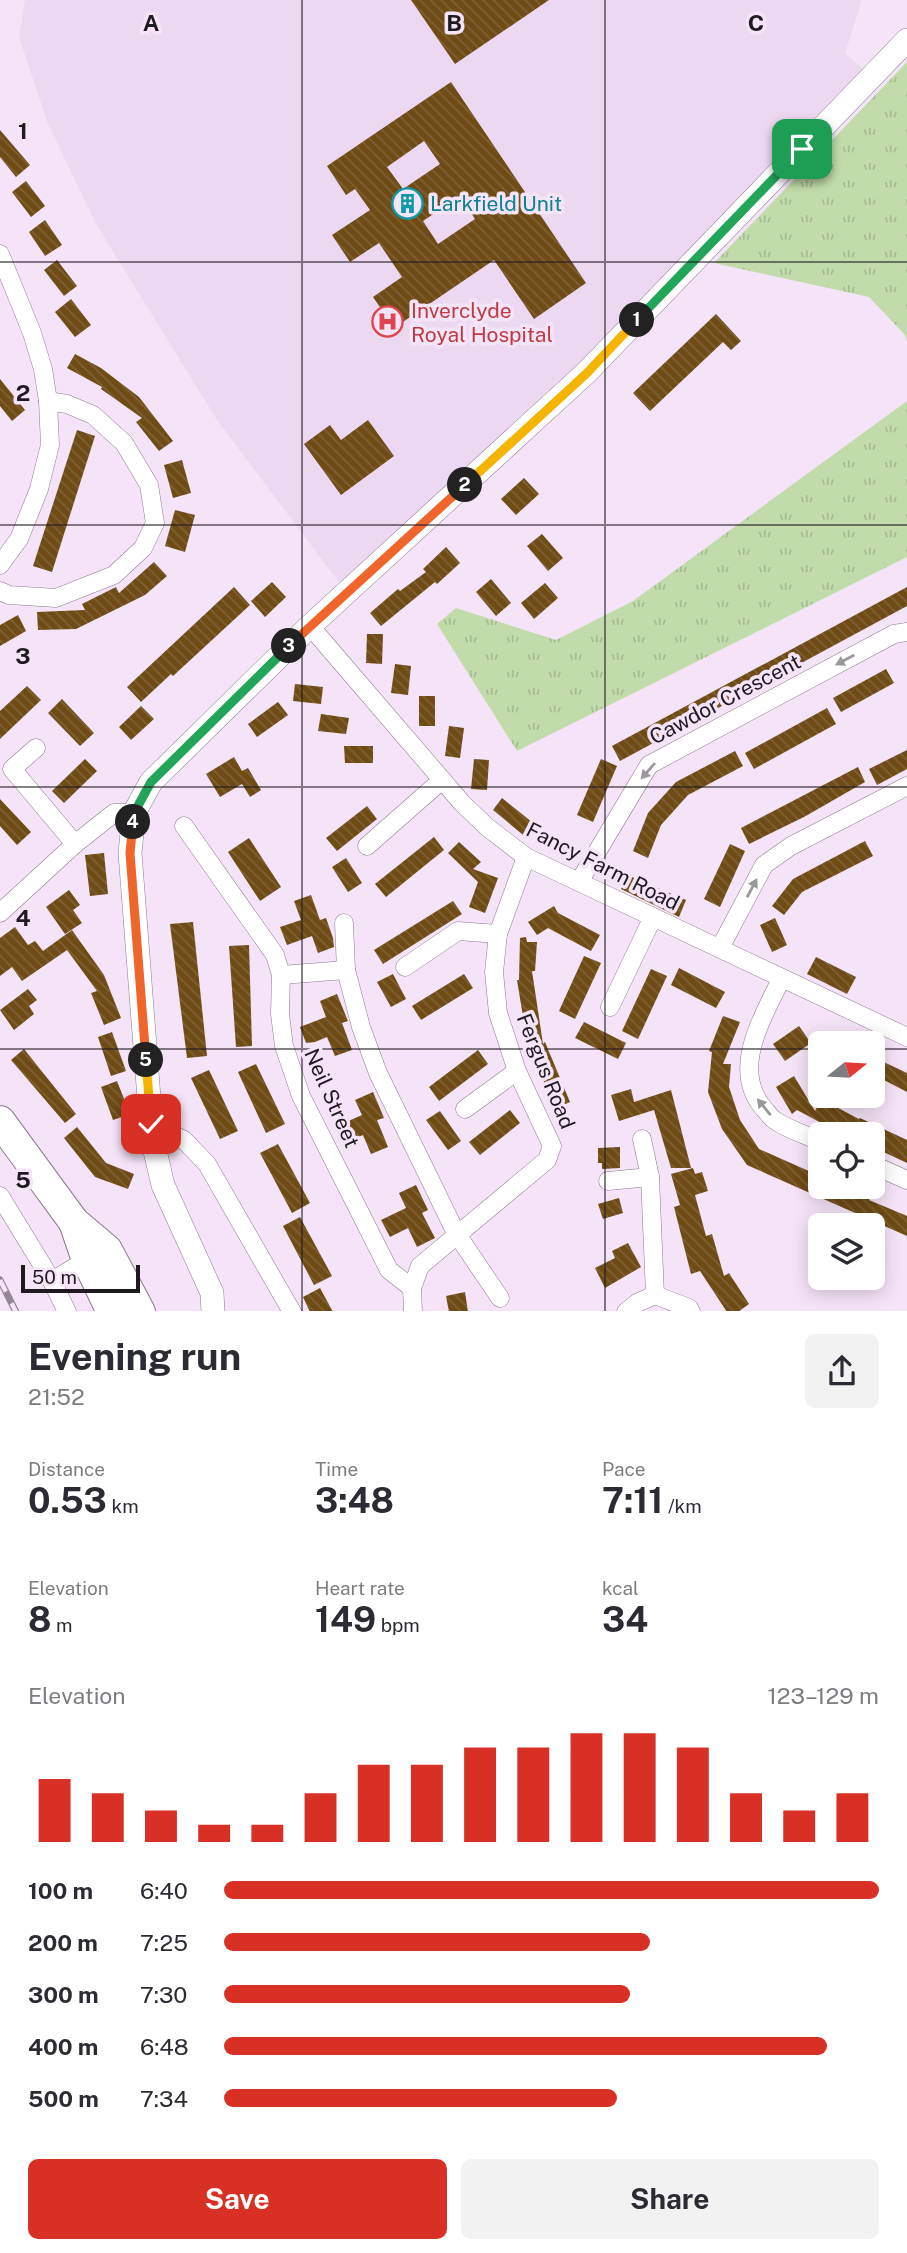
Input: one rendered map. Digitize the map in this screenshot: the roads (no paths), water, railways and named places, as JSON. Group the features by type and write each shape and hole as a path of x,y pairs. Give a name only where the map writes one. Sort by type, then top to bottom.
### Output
{"highway":[{"path":"0,1121 74,1223 107,1250 140,1311"},
{"path":"74,1223 87,1260 112,1311"}],"street":[{"path":"213,1311 212,1293 163,1185 151,1124 130,853 134,813 151,782 310,626 587,373 907,40"},
{"path":"0,254 32,332 43,369 50,445 39,489 19,538 0,565"},
{"path":"0,591 9,595 56,598 114,575 143,548 155,523 149,485 124,443 93,415 68,404 48,401"},
{"name":"Fancy Farm Road","path":"310,626 442,780 487,827 526,857 907,1037"},
{"name":"Cawdor Crescent","path":"579,882 649,765 894,634 907,632"},
{"path":"36,748 12,769 75,844"},
{"path":"368,846 442,780"},
{"path":"720,948 764,865 791,846 907,786"},
{"path":"0,913 75,844 114,813 134,813"},
{"name":"Neil Street","path":"184,827 275,955 281,975 280,1014 284,1046 301,1096 389,1270 412,1288"},
{"name":"Fergus Road","path":"412,1288 420,1266 456,1233 547,1160 552,1146 517,1071 498,1013 494,972 498,934 526,857"},
{"path":"610,1007 653,917"},
{"path":"344,923 346,970 361,1027 378,1073 456,1233 500,1298"},
{"path":"405,967 458,932 498,934"},
{"path":"281,975 346,970"},
{"path":"781,979 755,1034 748,1061 750,1082 758,1102 776,1121 808,1136"},
{"path":"464,1109 517,1071"},
{"path":"151,1124 184,1140 207,1164 292,1311"},
{"path":"642,1139 650,1177 655,1295"},
{"path":"885,1171 907,1181"},
{"path":"608,1181 650,1177"},
{"path":"0,1196 52,1281 67,1311"},
{"path":"52,1281 87,1260"},
{"path":"412,1288 413,1311"},
{"path":"626,1311 655,1295 691,1311"}],"railway":[{"path":"0,1280 16,1311"}],"place":[{"name":"Larkfield Unit","path":"407,203"},
{"name":"Inverclyde Royal Hospital","path":"388,322"}]}
